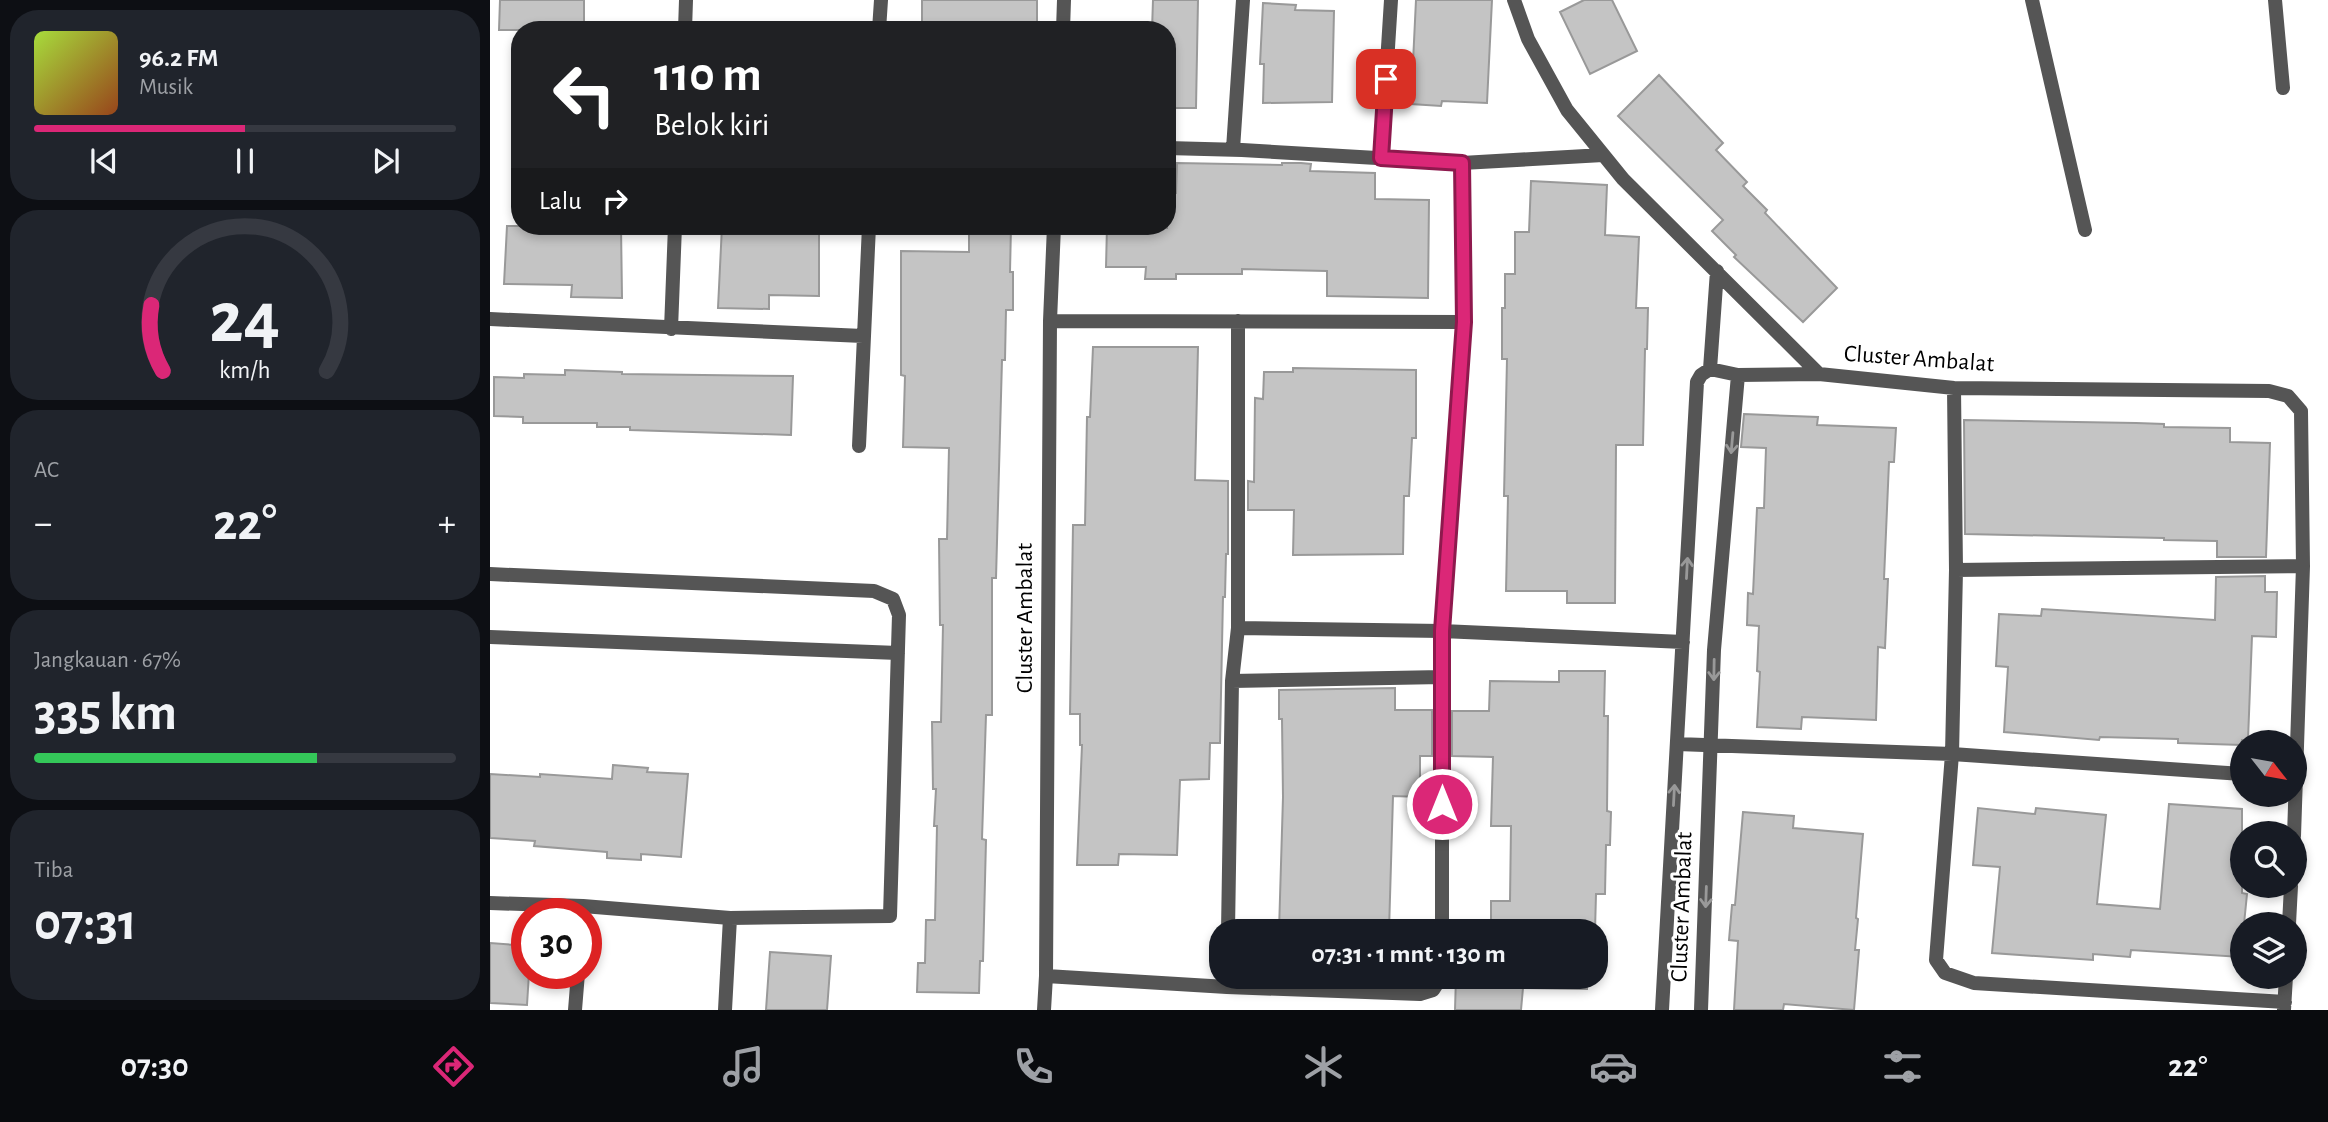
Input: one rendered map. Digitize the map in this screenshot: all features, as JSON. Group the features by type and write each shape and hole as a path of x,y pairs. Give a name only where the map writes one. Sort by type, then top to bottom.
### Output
{"street":[{"path":"685,21 686,0"},
{"path":"880,21 881,0"},
{"path":"1063,21 1064,0"},
{"path":"1233,149 1244,0"},
{"path":"1381,158 1391,0"},
{"path":"1514,0 1528,39 1567,110 1623,180 1819,374"},
{"path":"2032,0 2085,230"},
{"path":"2274,0 2283,88"},
{"path":"1176,148 1462,163 1603,155"},
{"path":"1442,919 1442,631 1464,322 1462,163"},
{"path":"670,329 675,235"},
{"path":"859,446 869,235"},
{"name":"Cluster Ambalat","path":"1044,1010 1049,321 1054,235"},
{"path":"1710,369 1717,271"},
{"path":"490,319 863,336"},
{"path":"1049,321 1464,322"},
{"path":"1228,919 1232,681 1238,628 1238,321"},
{"path":"1662,1010 1697,382 1701,375 1710,369 1738,375"},
{"name":"Cluster Ambalat","path":"1701,1010 1714,650 1738,375 1819,374 1954,388 2269,391 2288,396 2301,411 2303,566 2298,730"},
{"path":"1954,388 1956,570 1952,754 1936,960 1945,972 1974,983 2285,1006"},
{"path":"1956,570 2303,566"},
{"path":"490,574 874,592 893,598 899,615 890,916 730,918 602,911"},
{"path":"1238,628 1442,631 1683,642"},
{"path":"490,637 898,653"},
{"path":"1232,681 1441,677"},
{"path":"1677,744 1952,754 2230,773"},
{"path":"490,903 511,905"},
{"path":"724,1010 730,918"},
{"path":"1046,976 1209,981"},
{"path":"575,1010 577,989"},
{"path":"1340,989 1420,994 1434,989"}],"building":[{"path":"500,0 584,0 584,21 511,21 511,30 499,30"},
{"path":"922,0 1037,0 1037,21 922,21"},
{"path":"1153,0 1198,0 1196,108 1176,108 1176,21 1152,21"},
{"path":"1416,0 1492,0 1487,103 1442,101 1441,106 1411,104"},
{"path":"1584,0 1612,0 1637,51 1590,74 1560,12"},
{"path":"1263,3 1296,5 1295,10 1334,11 1332,102 1263,103 1264,64 1260,64"},
{"path":"1659,75 1723,143 1716,150 1747,182 1743,186 1767,210 1765,213 1837,288 1803,322 1734,257 1736,255 1712,231 1723,220 1618,116"},
{"path":"1177,163 1301,163 1311,164 1310,171 1375,173 1375,199 1429,200 1428,298 1327,296 1327,271 1242,269 1242,274 1176,274 1176,279 1145,279 1146,267 1106,267 1107,235 1176,235"},
{"path":"1531,181 1607,185 1605,235 1639,237 1636,308 1648,308 1643,445 1616,445 1615,603 1567,603 1567,591 1506,591 1508,496 1504,496 1507,359 1502,359 1502,308 1505,308 1505,274 1515,274 1515,232 1529,232"},
{"path":"507,226 511,226 511,235 621,235 622,298 571,297 572,285 504,284"},
{"path":"722,235 819,235 819,296 769,295 769,309 718,308"},
{"path":"969,235 1011,235 1013,310 1006,310 1005,360 1002,360 996,578 992,578 992,715 986,715 982,839 986,840 983,961 980,961 979,993 917,992 918,963 925,963 926,920 935,920 937,826 934,826 936,789 933,789 932,722 941,722 943,625 940,625 939,539 947,539 949,448 903,447 905,376 901,375 901,251 969,252"},
{"path":"1093,347 1198,347 1195,480 1228,481 1228,554 1223,597 1220,743 1210,743 1209,779 1180,780 1177,855 1119,854 1118,865 1077,865 1082,745 1080,714 1070,714 1073,525 1085,525 1087,417 1090,417"},
{"path":"1293,368 1416,370 1416,438 1412,438 1409,496 1404,496 1403,554 1293,555 1294,510 1248,510 1248,481 1254,482 1255,398 1263,399 1264,372 1293,372"},
{"path":"565,370 622,374 793,376 791,435 630,430 630,427 597,427 597,423 523,423 523,417 494,416 494,377 524,378 524,374 565,375"},
{"path":"1744,414 1818,417 1817,425 1896,428 1894,462 1889,462 1884,579 1888,579 1885,648 1878,647 1876,720 1802,717 1801,729 1757,727 1759,626 1747,625 1748,593 1753,594 1757,508 1764,508 1766,448 1741,447"},
{"path":"1964,420 2136,423 2164,424 2164,427 2230,428 2230,442 2270,443 2266,557 2217,557 2217,541 1965,534"},
{"path":"2265,576 2265,592 2277,592 2276,637 2252,636 2248,730 2230,730 2230,745 2178,743 2178,739 2100,737 2099,740 2004,732 2008,667 1996,666 1999,614 2041,616 2042,609 2215,620 2216,577"},
{"path":"1559,671 1605,671 1604,716 1608,716 1607,811 1611,812 1610,845 1606,845 1605,894 1596,894 1595,919 1491,919 1491,901 1510,901 1511,826 1491,826 1493,757 1452,756 1452,711 1489,711 1490,681 1559,682"},
{"path":"1395,688 1395,710 1432,710 1432,756 1420,756 1420,797 1393,796 1389,919 1279,919 1283,797 1279,690"},
{"path":"613,765 648,768 647,772 688,774 681,857 641,854 641,860 607,858 607,852 534,846 535,841 490,838 490,774 612,779"},
{"path":"2169,804 2242,809 2242,821 2230,821 2230,898 2247,898 2245,912 2230,912 2230,956 2131,950 2130,957 2093,954 2093,960 1992,953 2000,867 1973,865 1978,808 2035,814 2036,808 2106,815 2097,904 2160,909"},
{"path":"1743,812 1794,816 1793,828 1863,834 1856,918 1855,950 1859,950 1854,1010 1784,1004 1783,1010 1734,1010 1738,941 1729,940 1732,905 1735,905"},
{"path":"490,943 511,945 511,989 528,989 527,1005 490,1003"},
{"path":"770,952 831,956 827,1010 766,1010"},
{"path":"1456,989 1523,989 1521,1010 1455,1010"}],"route":[{"path":"1386,79 1381,158 1462,163 1464,322 1442,631 1442,804"}]}
